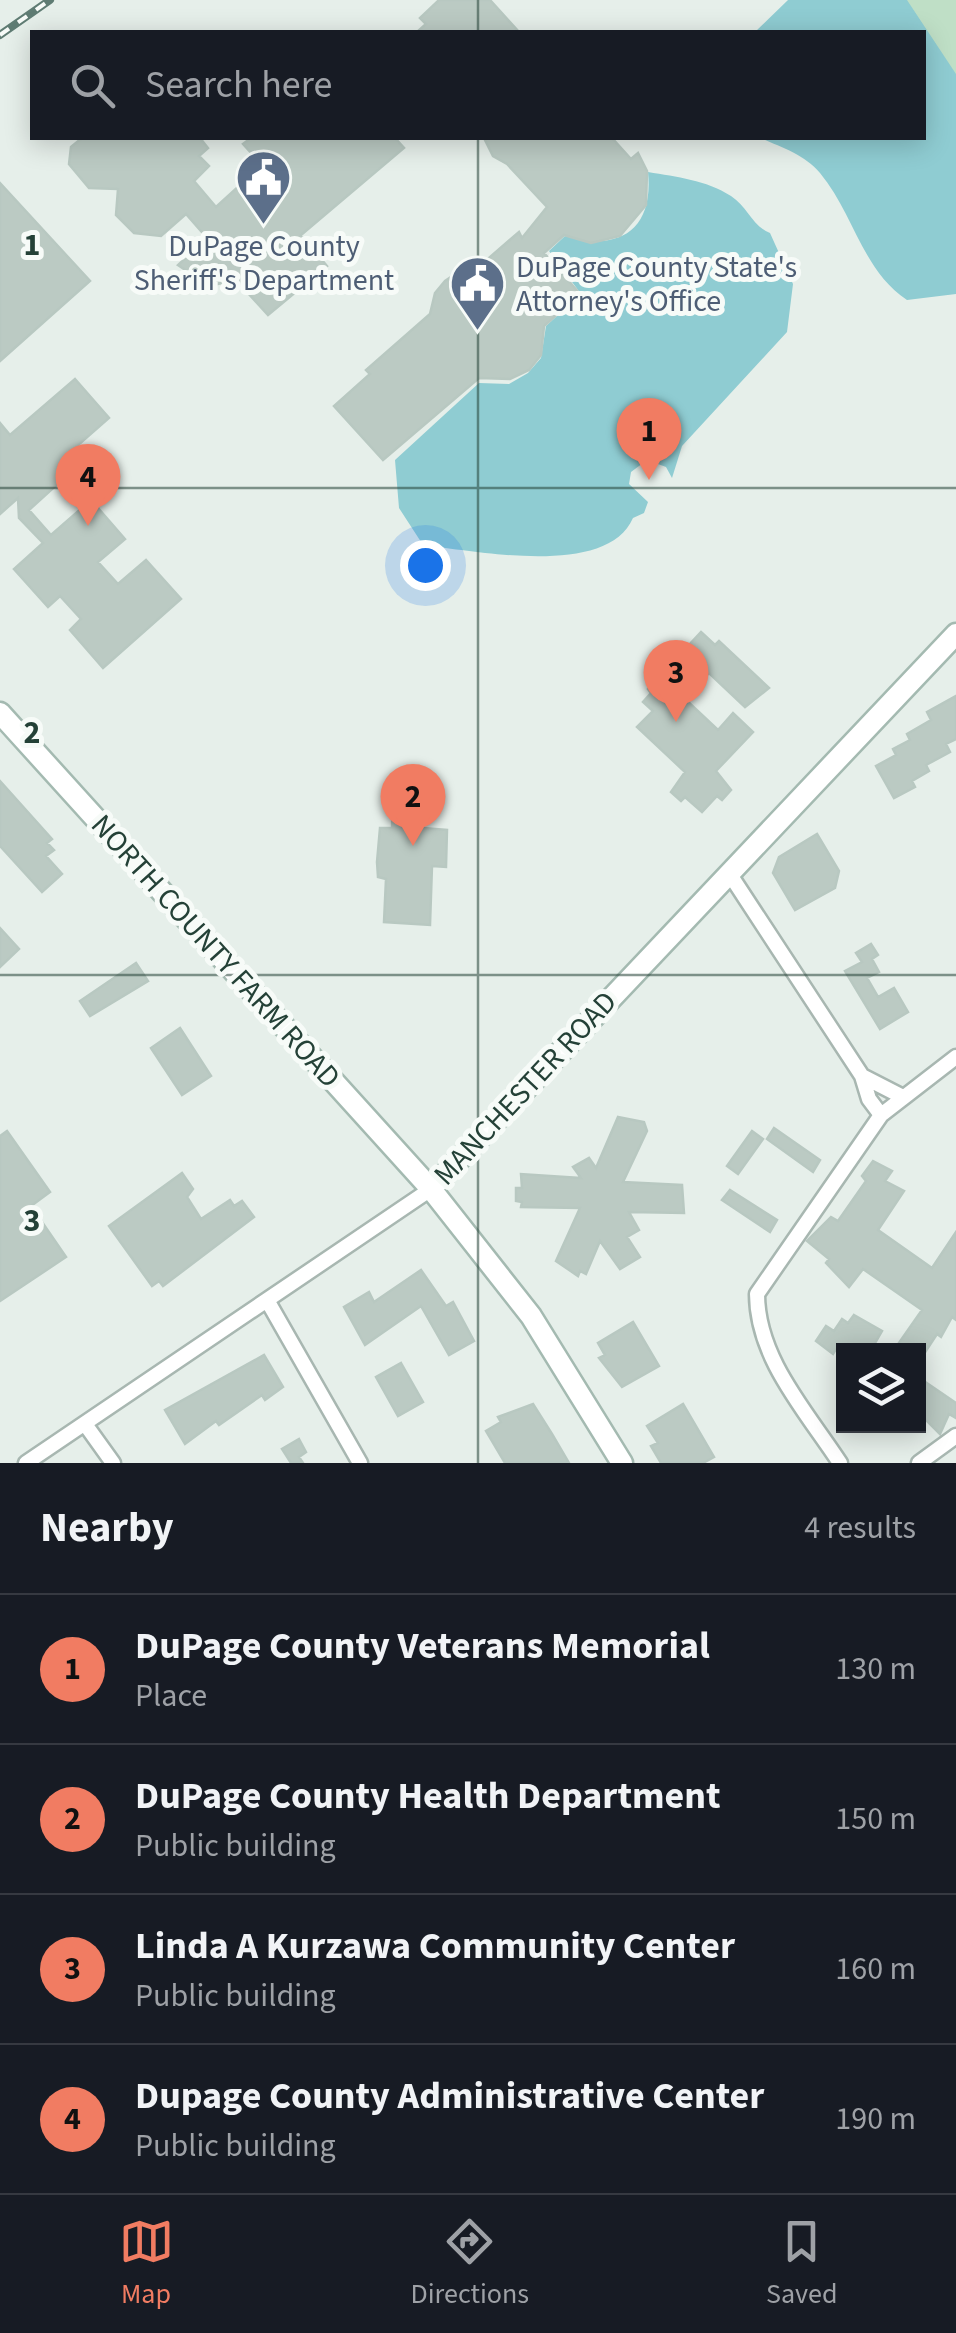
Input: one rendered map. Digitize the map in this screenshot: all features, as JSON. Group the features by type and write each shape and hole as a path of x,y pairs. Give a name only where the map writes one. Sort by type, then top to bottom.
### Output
{"main road":[{"name":"MANCHESTER ROAD","path":"431,1189 956,634"},
{"name":"NORTH COUNTY FARM ROAD","path":"0,713 431,1189 536,1323 622,1463"}],"street":[{"path":"729,873 862,1076 869,1099 881,1115"},
{"path":"840,1463 766,1349 758,1320 758,1294 881,1115 956,1057"},
{"path":"862,1076 902,1096"},
{"name":"MANCHESTER ROAD","path":"26,1463 431,1189"},
{"path":"267,1300 360,1463"},
{"path":"85,1424 112,1463"},
{"path":"918,1463 956,1436"}],"green space":[{"path":"867,0 956,0 956,135 926,30"}],"water":[{"path":"788,0 907,0 956,74 956,294 907,300 892,288 879,273 820,173 800,156 765,140 926,140 926,30 757,30"},
{"path":"648,172 712,186 737,200 770,233 793,284 787,332 682,446 672,478 666,467 647,460 631,472 629,484 648,502 644,513 633,518 619,537 597,548 538,556 423,545 399,508 395,460 479,383 509,384 528,373 541,358 546,326 581,294 549,251 565,236 601,241 629,232 645,209"}],"building":[{"path":"439,0 490,0 517,30 419,30 426,24 420,18"},
{"name":"DuPage County Sheriff's Department","path":"80,140 202,140 208,148 199,156 209,166 194,181 216,207 262,165 243,144 248,140 397,140 404,148 301,235 327,266 268,315 236,280 209,286 178,265 207,238 186,214 161,236 134,233 116,215 118,189 89,188 69,164 71,147"},
{"name":"DuPage County State's Attorney's Office","path":"485,140 614,140 631,159 638,153 647,171 646,205 620,236 591,243 564,235 544,253 580,294 544,326 541,355 529,370 510,379 479,378 383,460 334,406 370,374 366,370 430,314 435,293 445,281 457,273 475,270 519,232 522,238 547,207 507,164 493,156"},
{"path":"0,183 90,281 0,361"},
{"path":"75,379 109,418 61,460 71,472 29,510 51,535 91,500 125,539 98,562 118,584 146,560 181,599 103,668 70,630 81,619 60,596 48,607 14,569 43,543 19,518 18,498 0,514 0,423 10,435"},
{"path":"701,632 715,645 719,641 769,688 745,707 709,673 685,699 718,730 733,713 753,732 716,771 731,790 722,800 717,796 702,812 685,797 681,801 671,792 685,772 637,727 653,711 643,702 651,693 648,689"},
{"path":"956,696 956,739 946,744 950,752 926,765 929,771 912,781 915,787 894,798 876,766 896,755 893,749 910,740 907,734 931,720 927,712"},
{"path":"0,781 52,839 47,843 54,850 46,856 62,874 42,892 0,846"},
{"path":"393,786 425,786 423,828 447,830 446,867 432,866 430,925 384,922 386,879 378,877 377,862 380,828 392,828"},
{"path":"817,834 839,871 835,888 795,910 773,873 779,857"},
{"path":"0,928 19,949 0,967"},
{"path":"871,944 878,955 872,959 879,972 867,978 878,997 894,988 908,1012 880,1029 845,971 862,962 856,953"},
{"path":"136,963 148,981 90,1016 80,1001"},
{"path":"180,1028 211,1076 182,1095 151,1048"},
{"path":"618,1117 644,1122 647,1131 623,1182 682,1185 684,1213 629,1212 639,1230 627,1237 640,1257 620,1269 600,1241 586,1274 580,1271 578,1276 556,1261 580,1208 521,1207 522,1202 516,1201 516,1188 522,1188 521,1174 581,1178 573,1167 589,1158 596,1168"},
{"path":"774,1128 820,1160 813,1172 767,1139"},
{"path":"7,1131 50,1192 31,1206 66,1257 0,1301 0,1136"},
{"path":"752,1131 763,1139 738,1174 727,1166"},
{"path":"873,1161 892,1171 885,1181 904,1191 878,1230 932,1268 956,1232 956,1320 952,1317 941,1337 937,1334 926,1351 926,1343 899,1343 922,1310 863,1269 849,1287 826,1263 829,1259 807,1241 831,1217 838,1221 866,1181 862,1176"},
{"path":"182,1173 193,1189 187,1197 201,1219 230,1200 234,1206 242,1201 254,1217 163,1286 159,1281 152,1286 109,1226"},
{"path":"730,1190 777,1220 770,1232 722,1200"},
{"path":"421,1270 446,1306 453,1302 474,1341 449,1355 421,1306 365,1345 344,1307 369,1292 374,1302"},
{"path":"854,1315 882,1331 875,1343 836,1343 833,1354 816,1341 826,1326 834,1331 842,1319 848,1323"},
{"path":"633,1322 659,1366 622,1387 599,1358 605,1355 598,1343"},
{"path":"264,1355 283,1387 265,1400 262,1395 219,1425 216,1421 185,1444 165,1410"},
{"path":"401,1363 423,1402 398,1416 376,1377"},
{"path":"926,1382 956,1403 956,1418 949,1414 940,1434 926,1420"},
{"path":"533,1404 569,1463 505,1463 486,1431 501,1422 498,1417"},
{"path":"683,1404 714,1457 703,1463 661,1463 651,1446 658,1443 647,1426"},
{"path":"299,1439 306,1452 299,1457 303,1463 291,1463 282,1449"}],"railway":[{"path":"0,35 50,0"}],"place":[{"name":"DuPage County Sheriff's Department","path":"264,227"},
{"name":"DuPage County State's Attorney's Office","path":"477,333"},
{"name":"DuPage County Veterans Memorial","path":"649,480"},
{"name":"Dupage County Administrative Center","path":"88,526"},
{"name":"Linda A Kurzawa Community Center","path":"676,722"},
{"name":"DuPage County Health Department","path":"413,846"}]}
